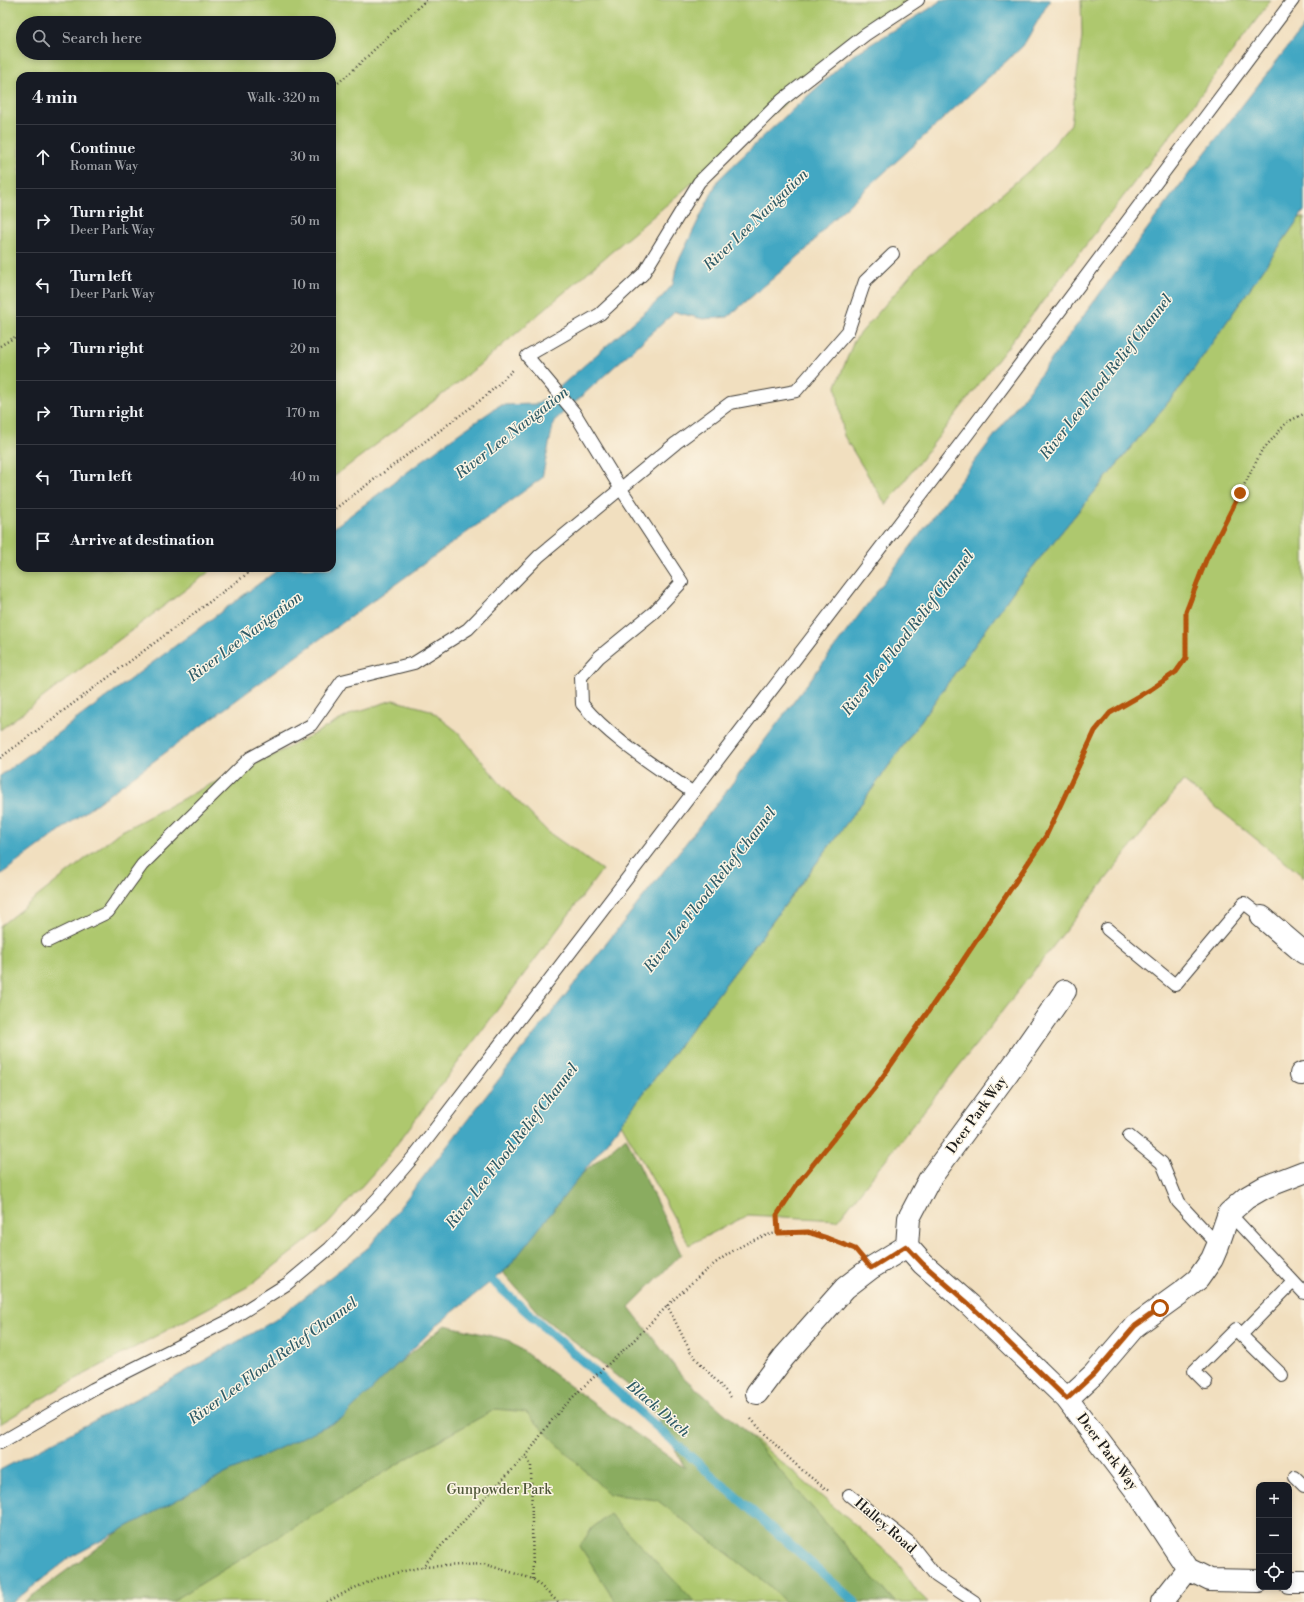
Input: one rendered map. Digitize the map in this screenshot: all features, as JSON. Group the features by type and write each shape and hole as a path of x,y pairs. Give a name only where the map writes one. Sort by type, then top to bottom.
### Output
{"street":[{"path":"1262,918 1304,953"},
{"name":"Deer Park Way","path":"1065,991 1017,1060 929,1180 909,1218 906,1246 923,1264 970,1305 1067,1399 1138,1494 1188,1569 1210,1580 1256,1581"},
{"path":"1067,1399 1094,1374 1135,1326 1198,1279 1212,1259 1229,1213 1246,1198 1265,1187 1304,1172"},
{"path":"757,1393 784,1357 830,1304 855,1280 906,1246"},
{"path":"1162,1602 1188,1569"},
{"path":"1292,1582 1304,1582"}],"lane":[{"path":"692,792 610,733 594,719 582,704 581,677 598,657 654,612 682,582 621,489 574,412 528,356 600,314 643,274 699,182 782,100 865,35 918,0"},
{"path":"0,1443 93,1389 228,1321 287,1284 330,1248 378,1198 415,1155 967,435 1293,0"},
{"path":"48,941 108,912 142,865 250,758 311,726 342,680 414,663 468,629 540,556 676,443 730,403 796,391 848,331 865,281 893,254"},
{"path":"1107,929 1175,985 1244,903 1262,918"},
{"path":"1129,1136 1162,1163 1178,1202 1218,1245"},
{"path":"1229,1213 1304,1293"},
{"path":"1241,1335 1293,1282"},
{"path":"1206,1383 1194,1371 1236,1329 1282,1375"},
{"path":"1295,1477 1304,1486"},
{"name":"Halley Road","path":"849,1495 909,1542 936,1576 975,1602"}],"path":[{"path":"336,84 426,0"},
{"path":"0,346 16,336"},
{"path":"336,508 486,396 528,356"},
{"path":"778,1233 777,1215 798,1183 877,1085 950,980 1046,836 1095,731 1110,713 1150,690 1176,672 1186,658 1186,612 1206,560 1261,452 1287,422 1304,414"},
{"path":"0,758 250,572"},
{"path":"422,1567 491,1491 526,1456 553,1418 667,1305 704,1272 736,1250 759,1238 778,1233 808,1232 855,1249 871,1268"},
{"path":"667,1305 691,1353 736,1402"},
{"path":"750,1418 772,1442 815,1482 831,1492"},
{"path":"526,1456 531,1466 533,1579"},
{"path":"327,1602 352,1589 383,1576 422,1567 484,1564 533,1579 558,1602"}],"green space":[{"path":"0,0 908,0 865,35 464,378 336,475 336,72 16,72 16,572 209,572 0,730"},
{"path":"1081,0 1271,0 1179,124 886,505 844,436 836,386 854,341 920,264 1039,162 1071,124 1082,36"},
{"path":"1304,217 1304,877 1183,781 838,1220 748,1215 689,1245 621,1123 873,788 1017,586 1184,383 1299,218"},
{"path":"393,700 430,710 458,732 498,781 548,832 602,870 385,1160 328,1224 249,1286 61,1387 0,1424 0,926 118,833 205,787 274,755 353,713"},
{"path":"626,1137 681,1254 629,1307 682,1376 747,1433 895,1602 785,1602 770,1586 657,1500 609,1494 526,1412 496,1409 421,1450 171,1602 24,1602 156,1504 341,1411 445,1325 508,1340 605,1412 685,1468 649,1402 540,1315 492,1260 534,1214"},
{"name":"Gunpowder Park","path":"517,1355 855,1602 139,1602"},
{"path":"747,1433 895,1559 917,1591 928,1602 894,1602"},
{"path":"610,1514 695,1602 616,1602 580,1546 592,1528"}],"water":[{"name":"River Lee Navigation","path":"941,0 1050,0 1023,46 830,222 806,250 728,317 703,319 675,312 554,421 542,478 269,676 0,875 0,776 275,572 336,572 336,526 451,439 500,405 537,404 547,398 661,298 673,284 677,264 718,180 769,131 853,55 929,9"},
{"name":"River Lee Flood Relief Channel","path":"1304,26 1304,211 1184,383 1017,586 873,788 603,1147 508,1268 438,1324 343,1418 225,1474 71,1557 13,1602 0,1602 0,1470 160,1386 275,1320 369,1247 510,1065 712,810 1040,375 1170,198"}],"waterway":[{"name":"Black Ditch","path":"483,1273 855,1602"}],"route":[{"path":"1160,1308 1135,1326 1094,1374 1067,1399 1025,1357 970,1305 923,1264 906,1246 871,1268 855,1249 827,1238 808,1232 778,1233 777,1215 798,1183 877,1085 1007,896 1046,836 1095,731 1110,713 1150,690 1176,672 1186,658 1186,612 1206,560 1240,493"}]}
